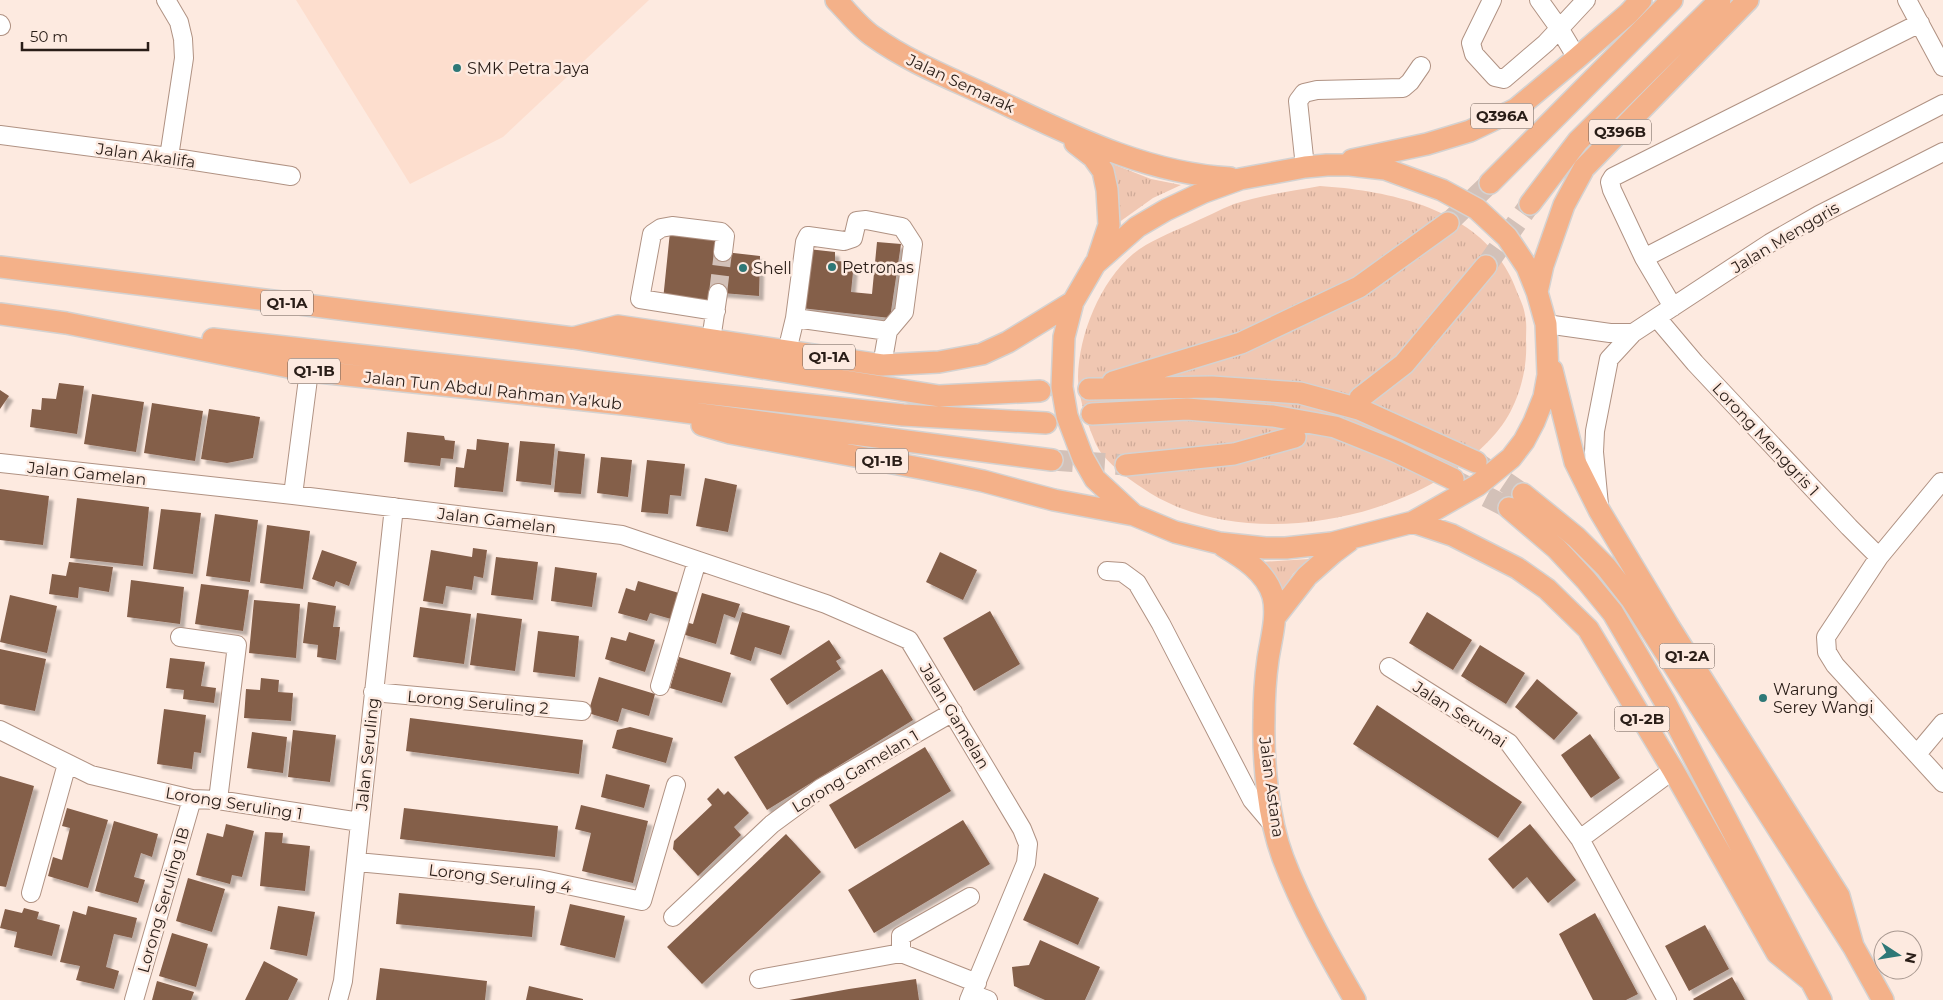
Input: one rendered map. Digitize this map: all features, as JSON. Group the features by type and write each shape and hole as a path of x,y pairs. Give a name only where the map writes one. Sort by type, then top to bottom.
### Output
{"main road":[{"name":"Jalan Semarak","path":"836,0 873,37 897,53 1051,125 1145,163 1200,176 1240,179"},
{"name":"Q396A","path":"1327,165 1427,144 1470,131 1516,109 1629,13 1641,0"},
{"path":"1490,183 1672,0"},
{"path":"1530,204 1578,141 1720,0"},
{"name":"Q396B","path":"1537,292 1543,265 1564,205 1584,168 1748,0"},
{"path":"1051,125 1093,157 1102,171 1109,206 1109,225 1105,241 1095,264 1073,302 1064,337 1062,387 1069,424 1083,458 1096,479 1134,515 1174,532 1219,543 1265,548 1286,548 1332,543 1412,522 1478,485 1511,458 1524,441 1544,397 1548,375 1546,324 1537,292 1527,267 1518,252 1507,237 1477,209 1442,190 1385,170 1350,165 1327,165 1305,167 1240,179 1204,192 1149,220 1124,237 1095,264"},
{"path":"1448,223 1359,288 1241,343 1089,389 1212,387 1300,393 1359,410 1476,462"},
{"path":"1360,398 1404,364 1486,266"},
{"name":"Q1-1A","path":"0,268 573,338 618,326 882,365 939,362 982,354 1008,342 1073,302"},
{"name":"Jalan Tun Abdul Rahman Ya'kub","path":"0,314 66,323 309,371 632,405"},
{"path":"66,323 894,414 1046,422"},
{"path":"573,338 939,396 1040,391"},
{"name":"Q1-2A","path":"1548,353 1575,462 1599,510 1668,625 1839,896 1853,946 1883,1000"},
{"path":"632,405 1052,460"},
{"name":"Q1-1B","path":"632,405 730,433 925,469 984,481 1054,500 1134,515"},
{"path":"1092,414 1187,409 1273,416 1335,427 1395,451 1453,479"},
{"path":"1126,465 1234,454 1295,437"},
{"path":"1810,980 1665,702 1613,613 1516,501 1576,537 1606,567 1632,600 1853,946"},
{"name":"Q1-2B","path":"1412,522 1452,535 1517,568 1547,589 1588,630 1674,770 1777,953 1810,980 1821,1000"},
{"path":"1275,617 1307,576 1332,552 1354,538"},
{"path":"1219,543 1242,557 1265,579 1273,596 1275,617"},
{"name":"Jalan Astana","path":"1275,617 1264,692 1265,754 1274,826 1283,857 1297,890 1355,1000"}],"street":[{"path":"166,0 179,22 183,39 184,58 169,157"},
{"path":"1492,0 1471,43 1474,54 1495,77 1504,79 1546,43 1586,0"},
{"path":"1539,0 1577,58"},
{"path":"1907,0 1943,66"},
{"path":"1674,307 1644,258 1612,190 1610,182 1613,176 1920,24"},
{"path":"1305,167 1298,101 1304,93 1317,90 1403,88 1410,82 1421,66"},
{"path":"1644,258 1943,104"},
{"name":"Jalan Akalifa","path":"0,135 169,157 291,176"},
{"name":"Jalan Menggris","path":"1599,510 1594,452 1609,359 1632,333 1770,243 1828,210 1943,152"},
{"path":"788,351 795,318 805,242 808,236 844,241 853,238 857,221 866,220 902,227 913,244 904,312 888,331 882,365"},
{"path":"635,328 652,234 660,228 672,226 721,232 725,236 723,252"},
{"path":"711,340 718,293"},
{"path":"640,300 716,311"},
{"path":"795,318 888,331"},
{"name":"Lorong Menggris 1","path":"1657,318 1695,362 1879,557"},
{"path":"1546,324 1610,333 1632,333"},
{"path":"293,495 309,371"},
{"name":"Jalan Gamelan","path":"0,463 293,495 622,535 826,604 909,640 1022,829 1028,844 1026,863 972,992"},
{"path":"1941,482 1879,557 1826,637 1827,652 1835,665 1943,783"},
{"name":"Jalan Seruling","path":"338,1000 344,981 394,507"},
{"path":"660,686 697,560"},
{"path":"1107,571 1122,572 1137,582 1162,624 1252,800 1274,826"},
{"path":"180,637 237,645 218,800"},
{"name":"Jalan Serunai","path":"1388,667 1509,743 1580,839 1667,1000"},
{"name":"Lorong Seruling 2","path":"373,692 582,711"},
{"name":"Lorong Gamelan 1","path":"673,917 772,824 821,788 953,712"},
{"path":"1917,754 1943,723"},
{"name":"Lorong Seruling 1","path":"0,730 91,775 192,799 218,800 360,822"},
{"path":"31,893 68,764"},
{"path":"1580,839 1674,770"},
{"name":"Lorong Seruling 4","path":"356,862 539,879 642,901 676,785"},
{"name":"Lorong Seruling 1B","path":"134,1000 192,799"},
{"path":"901,953 901,936 970,898"},
{"path":"759,979 901,953 988,1000"}],"shaded area":[{"name":"SMK Petra Jaya","path":"296,0 649,0 503,137 410,184"}],"green space":[{"path":"1110,163 1151,179 1181,185 1153,198 1118,223 1119,199"},
{"path":"1320,186 1379,193 1408,201 1436,211 1462,225 1485,242 1504,265 1524,309 1526,318 1526,352 1520,390 1510,413 1496,433 1464,463 1425,488 1380,506 1332,518 1283,524 1235,522 1190,512 1150,493 1131,480 1107,460 1097,446 1082,405 1078,384 1079,361 1087,327 1101,294 1111,279 1133,254 1146,245 1234,204"},
{"path":"1309,559 1293,574 1280,594 1260,562"}],"building":[{"path":"670,232 717,237 716,251 760,256 759,296 710,292 708,306 663,300"},
{"path":"877,242 901,244 890,318 801,308 808,249 835,252 835,261 854,262 851,292 872,294"},
{"path":"59,383 84,386 77,434 30,427 32,409 41,410 42,398 56,399"},
{"path":"0,390 9,396 0,409"},
{"path":"92,394 144,402 136,452 84,444"},
{"path":"152,403 203,411 195,461 144,453"},
{"path":"209,409 260,417 253,458 227,463 201,459"},
{"path":"407,432 444,436 445,440 455,441 453,459 441,458 440,466 404,462"},
{"path":"477,439 509,443 503,492 454,487 456,467 464,468 467,449 476,450"},
{"path":"520,441 555,444 551,485 516,481"},
{"path":"558,451 585,454 581,494 554,492"},
{"path":"601,457 632,460 628,497 597,493"},
{"path":"647,460 685,464 681,496 670,495 668,514 641,512"},
{"path":"705,478 737,485 728,532 696,526"},
{"path":"0,489 49,496 43,545 0,540"},
{"path":"77,498 149,507 143,566 70,558"},
{"path":"161,509 201,513 193,574 153,569"},
{"path":"215,514 258,520 250,582 206,576"},
{"path":"267,525 310,531 303,589 260,583"},
{"path":"473,548 487,550 483,578 474,576 472,590 446,586 443,604 423,601 431,550 472,557"},
{"path":"322,550 357,562 349,586 336,581 334,587 312,579"},
{"path":"940,552 977,570 963,600 926,582"},
{"path":"496,557 538,562 533,600 491,595"},
{"path":"69,562 113,567 109,592 79,587 78,598 49,594 52,574 66,576"},
{"path":"555,567 597,573 592,607 551,601"},
{"path":"131,580 184,587 180,624 127,617"},
{"path":"638,581 679,593 671,619 650,613 647,621 618,613 626,588 635,591"},
{"path":"201,584 249,590 243,631 195,624"},
{"path":"702,593 740,604 735,618 724,614 716,644 682,634 685,622 693,624"},
{"path":"10,595 57,606 47,653 0,642"},
{"path":"254,600 300,604 296,658 249,653"},
{"path":"308,602 336,606 333,627 340,627 336,660 317,657 318,645 303,643"},
{"path":"420,607 471,614 464,664 413,657"},
{"path":"990,611 1020,664 974,691 943,638"},
{"path":"742,612 790,626 781,655 755,647 751,661 730,654"},
{"path":"1427,612 1472,640 1453,670 1409,643"},
{"path":"477,613 522,619 515,671 470,665"},
{"path":"538,631 579,636 575,677 533,672"},
{"path":"629,632 655,640 645,672 605,659 611,637 626,641"},
{"path":"829,640 841,658 836,661 841,669 787,705 770,679"},
{"path":"1480,645 1525,673 1506,704 1461,676"},
{"path":"0,649 46,659 35,711 0,704"},
{"path":"679,657 731,673 722,703 670,688"},
{"path":"170,658 205,662 201,686 216,688 214,703 183,699 184,690 166,688"},
{"path":"882,669 913,720 767,810 734,757"},
{"path":"599,677 655,694 649,716 622,708 618,722 588,713"},
{"path":"261,678 279,680 278,692 293,693 291,721 244,718 246,689 260,690"},
{"path":"1537,679 1578,713 1554,740 1515,707"},
{"path":"1377,705 1522,802 1498,838 1353,744"},
{"path":"164,709 206,715 201,753 194,752 192,769 157,764"},
{"path":"410,718 583,740 579,774 406,751"},
{"path":"630,727 673,738 666,763 612,748 617,730"},
{"path":"293,730 336,735 330,782 288,777"},
{"path":"252,732 287,737 283,773 247,768"},
{"path":"1590,734 1620,778 1591,798 1561,755"},
{"path":"925,747 951,791 855,849 829,805"},
{"path":"606,774 650,785 644,808 601,797"},
{"path":"0,776 34,786 6,887 0,886"},
{"path":"718,788 724,795 728,791 749,813 734,827 741,835 698,876 673,849 674,841 712,805 707,799"},
{"path":"581,805 648,821 633,883 582,871 591,833 575,829"},
{"path":"67,808 108,820 88,888 48,876 53,857 62,860 70,828 62,826"},
{"path":"404,808 558,826 555,857 400,839"},
{"path":"963,820 990,864 874,933 848,890"},
{"path":"114,821 158,834 152,857 141,853 134,877 145,880 138,903 95,891"},
{"path":"226,824 254,831 242,877 232,875 230,884 196,875 207,833 223,837"},
{"path":"1530,824 1576,880 1548,903 1527,877 1513,889 1488,859"},
{"path":"265,832 283,833 282,843 310,846 305,891 260,886"},
{"path":"786,834 821,872 702,984 667,947"},
{"path":"1044,873 1099,898 1078,945 1023,920"},
{"path":"188,878 225,889 212,932 176,921"},
{"path":"399,893 535,906 532,937 396,924"},
{"path":"570,904 625,916 615,958 560,945"},
{"path":"88,906 137,918 132,938 114,934 106,967 119,971 114,989 76,980 80,966 60,962 73,911 86,915"},
{"path":"278,906 315,912 307,956 270,949"},
{"path":"24,908 39,912 37,919 60,925 52,956 14,947 17,932 0,928 5,909 22,913"},
{"path":"1595,913 1638,994 1626,1000 1593,1000 1559,934"},
{"path":"1705,925 1729,969 1689,991 1665,946"},
{"path":"172,933 208,944 196,987 159,976"},
{"path":"1040,940 1100,967 1085,1000 1045,1000 1014,986 1012,967 1029,965"},
{"path":"264,961 298,979 288,1000 245,1000"},
{"path":"380,968 487,981 485,1000 376,1000"},
{"path":"1732,977 1745,1000 1693,999"},
{"path":"916,979 919,1000 789,1000 849,989"},
{"path":"157,981 194,992 191,1000 152,1000"},
{"path":"529,986 583,999 583,1000 526,1000"}],"tunnel":[{"path":"1448,223 1490,183"},
{"path":"1486,266 1530,204"},
{"path":"718,293 723,252"},
{"path":"1052,460 1126,465"},
{"path":"1479,464 1523,494"},
{"path":"1458,482 1509,508"}],"place":[{"name":"SMK Petra Jaya","path":"457,68"},
{"name":"Petronas","path":"832,267"},
{"name":"Shell","path":"743,268"},
{"name":"Warung Serey Wangi","path":"1763,698"}]}
